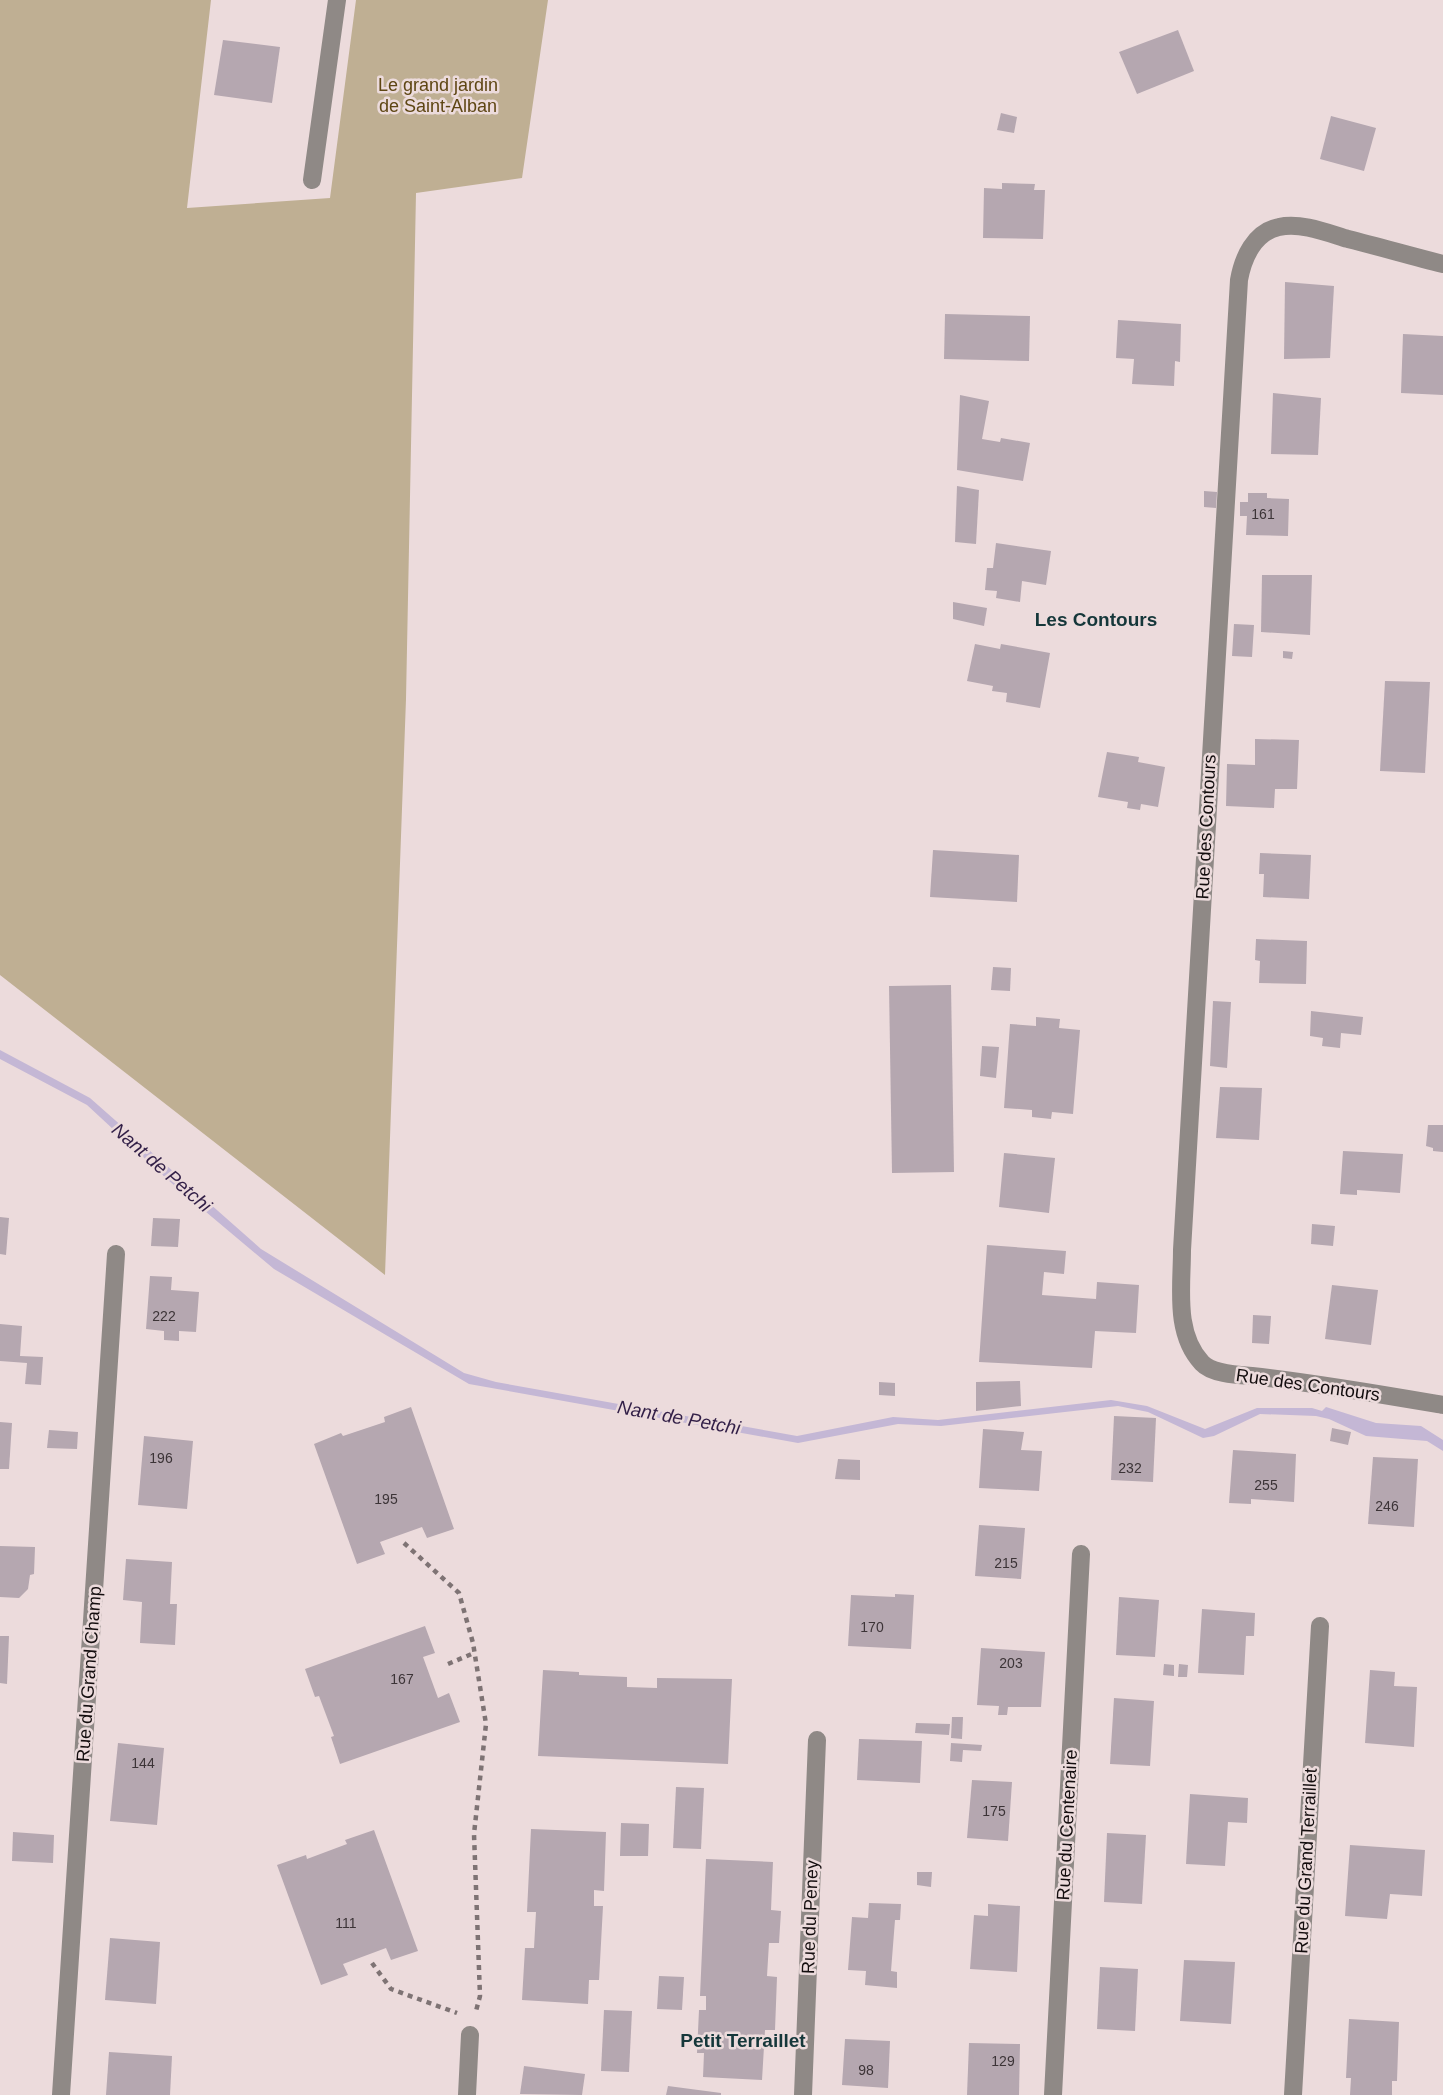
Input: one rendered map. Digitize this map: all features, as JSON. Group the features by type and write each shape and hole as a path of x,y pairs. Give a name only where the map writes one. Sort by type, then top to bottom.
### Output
{"street":[{"path":"312,180 337,0"},
{"name":"Rue des Contours","path":"1443,264 1313,229 1289,226 1278,227 1254,242 1242,265 1212,720 1182,1250 1181,1312 1189,1345 1203,1365 1228,1374 1321,1384 1443,1405"},
{"name":"Rue du Grand Champ","path":"61,2095 116,1254"},
{"name":"Rue du Centenaire","path":"1053,2095 1081,1554"},
{"name":"Rue du Grand Terraillet","path":"1293,2095 1320,1626"},
{"name":"Rue du Peney","path":"803,2095 817,1740"},
{"path":"467,2095 472,2028"}],"path":[{"path":"372,1964 391,1989 472,2028 480,1996 474,1834 486,1724 474,1653 458,1593 404,1544"},
{"path":"448,1664 474,1653"}],"green space":[{"name":"Le grand jardin de Saint-Alban","path":"0,0 211,0 187,208 330,198 356,0 548,0 522,178 416,193 406,699 385,1275 0,975"}],"water":[{"name":"Nant de Petchi","path":"0,1050 90,1098 261,1249 464,1373 496,1382 797,1436 893,1417 938,1420 1111,1400 1147,1406 1205,1429 1257,1408 1312,1408 1322,1411 1326,1407 1376,1423 1421,1426 1443,1440 1443,1451 1427,1441 1366,1436 1316,1416 1260,1414 1214,1436 1203,1438 1148,1412 1118,1406 941,1426 898,1424 798,1443 469,1384 274,1269 168,1180 87,1105 0,1059"}],"building":[{"path":"1178,30 1194,71 1137,94 1119,52"},
{"path":"223,40 280,47 272,103 214,95"},
{"path":"1001,113 1017,117 1014,133 997,130"},
{"path":"1331,116 1376,128 1364,171 1320,159"},
{"path":"1002,183 1035,184 1034,190 1045,190 1043,239 983,238 984,188 1002,189"},
{"path":"1285,282 1334,286 1330,358 1284,359"},
{"path":"945,314 1030,316 1029,361 944,359"},
{"path":"1118,320 1181,324 1180,362 1175,361 1174,386 1132,384 1134,359 1116,358"},
{"path":"1403,334 1443,336 1443,395 1401,393"},
{"path":"1273,393 1321,398 1318,455 1271,454"},
{"path":"960,395 989,401 982,439 1000,442 1001,438 1030,443 1023,481 957,470"},
{"path":"957,486 979,490 976,544 955,542"},
{"path":"1204,491 1217,492 1216,508 1204,507"},
{"path":"1248,493 1267,493 1267,498 1289,499 1288,536 1246,535 1247,516 1240,516 1240,502 1248,502"},
{"path":"996,543 1051,551 1046,585 1022,581 1020,602 996,598 997,591 985,590 987,568 993,568"},
{"path":"1262,575 1312,575 1310,635 1261,632"},
{"path":"953,602 987,608 984,626 953,619"},
{"path":"1234,624 1254,625 1252,657 1232,656"},
{"path":"975,644 1000,649 1001,644 1050,653 1040,708 1006,702 1007,693 992,691 993,686 967,681"},
{"path":"1283,651 1293,652 1292,659 1283,658"},
{"path":"1385,681 1430,682 1425,773 1380,771"},
{"path":"1255,739 1299,740 1297,789 1275,789 1274,808 1226,806 1227,764 1255,765"},
{"path":"1107,752 1139,757 1138,762 1165,767 1158,807 1141,804 1140,810 1127,808 1128,802 1098,797"},
{"path":"933,850 1019,855 1017,902 930,897"},
{"path":"1260,853 1311,855 1309,899 1263,897 1264,874 1259,874"},
{"path":"1256,939 1307,941 1306,984 1259,983 1260,961 1255,960"},
{"path":"993,967 1011,968 1010,991 991,990"},
{"path":"951,985 954,1172 892,1173 889,986"},
{"path":"1213,1001 1231,1002 1227,1068 1210,1066"},
{"path":"1311,1011 1363,1017 1361,1035 1341,1033 1340,1048 1322,1046 1323,1038 1310,1036"},
{"path":"1036,1017 1060,1019 1059,1028 1080,1030 1073,1114 1052,1112 1051,1119 1032,1117 1032,1110 1004,1108 1010,1024 1036,1026"},
{"path":"982,1046 999,1047 996,1078 980,1076"},
{"path":"1220,1087 1262,1088 1259,1140 1216,1138"},
{"path":"1428,1125 1443,1125 1443,1152 1433,1151 1433,1148 1426,1146"},
{"path":"1343,1151 1403,1154 1400,1193 1357,1190 1357,1195 1340,1194"},
{"path":"1004,1153 1055,1158 1049,1213 999,1207"},
{"path":"0,1217 9,1218 6,1255 0,1254"},
{"path":"153,1218 180,1219 178,1247 151,1246"},
{"path":"1312,1224 1335,1226 1333,1246 1311,1244"},
{"path":"987,1245 1066,1251 1064,1274 1044,1272 1042,1295 1096,1299 1097,1282 1139,1285 1136,1333 1095,1331 1092,1368 979,1362"},
{"path":"150,1276 172,1277 171,1290 199,1292 196,1332 179,1331 179,1341 164,1340 164,1331 146,1329"},
{"path":"1332,1285 1378,1290 1371,1345 1325,1339"},
{"path":"1253,1315 1271,1316 1269,1344 1252,1343"},
{"path":"0,1324 22,1326 20,1356 43,1357 41,1385 25,1384 27,1363 0,1361"},
{"path":"1020,1381 1021,1406 976,1411 976,1382"},
{"path":"879,1382 895,1383 895,1396 879,1395"},
{"path":"411,1407 454,1529 427,1538 422,1527 380,1542 385,1554 357,1564 314,1444 341,1433 343,1436 385,1422 384,1417"},
{"path":"1114,1416 1156,1418 1153,1482 1111,1480"},
{"path":"0,1422 12,1423 9,1469 0,1469"},
{"path":"1332,1428 1351,1432 1348,1445 1330,1441"},
{"path":"983,1429 1024,1432 1021,1450 1042,1451 1039,1491 979,1488"},
{"path":"49,1430 78,1432 77,1449 47,1448"},
{"path":"144,1436 193,1441 187,1509 138,1505"},
{"path":"1233,1450 1296,1454 1294,1502 1251,1499 1251,1504 1229,1503"},
{"path":"1373,1457 1418,1459 1414,1527 1368,1524"},
{"path":"838,1459 860,1460 860,1480 835,1479"},
{"path":"979,1525 1025,1528 1021,1579 975,1576"},
{"path":"0,1546 35,1547 34,1574 30,1575 28,1589 19,1598 0,1597"},
{"path":"126,1559 172,1562 170,1604 177,1604 175,1645 140,1643 142,1602 123,1600"},
{"path":"895,1594 914,1595 911,1649 848,1646 851,1595 895,1597"},
{"path":"1119,1597 1159,1600 1155,1657 1116,1655"},
{"path":"1202,1609 1255,1613 1254,1636 1246,1636 1244,1675 1198,1673"},
{"path":"425,1626 435,1653 423,1657 438,1698 449,1693 460,1722 340,1764 331,1737 334,1736 319,1696 315,1697 305,1669"},
{"path":"0,1636 9,1636 7,1684 0,1683"},
{"path":"981,1648 1045,1652 1041,1707 1008,1707 1007,1715 998,1715 999,1706 977,1705"},
{"path":"1164,1664 1174,1665 1174,1676 1163,1675"},
{"path":"1179,1664 1188,1665 1187,1677 1178,1677"},
{"path":"543,1670 627,1677 627,1687 657,1688 657,1678 732,1679 728,1764 538,1756"},
{"path":"1370,1670 1395,1672 1394,1686 1417,1687 1414,1747 1365,1743"},
{"path":"1114,1698 1154,1701 1150,1766 1110,1764"},
{"path":"952,1717 963,1717 962,1739 951,1738"},
{"path":"916,1723 950,1724 949,1735 915,1733"},
{"path":"859,1739 922,1741 920,1783 857,1780"},
{"path":"118,1743 164,1748 157,1825 110,1821"},
{"path":"951,1743 982,1745 981,1751 963,1750 962,1762 950,1761"},
{"path":"972,1780 1012,1782 1008,1841 967,1838"},
{"path":"676,1787 704,1788 701,1849 673,1848"},
{"path":"1190,1794 1248,1798 1247,1823 1228,1822 1225,1866 1186,1864"},
{"path":"621,1823 649,1824 648,1856 620,1856"},
{"path":"531,1829 606,1832 604,1891 594,1890 594,1906 603,1906 599,1980 589,1980 588,2004 522,2000 525,1948 534,1948 536,1912 527,1912"},
{"path":"374,1830 418,1951 391,1960 386,1948 343,1964 348,1975 321,1985 277,1865 306,1855 307,1859 347,1844 345,1840"},
{"path":"13,1832 54,1835 53,1863 12,1861"},
{"path":"1107,1833 1146,1835 1142,1904 1104,1902"},
{"path":"1350,1845 1425,1850 1422,1896 1390,1894 1387,1919 1345,1916"},
{"path":"706,1859 773,1862 771,1910 781,1911 779,1943 769,1943 767,1976 777,1977 775,2030 765,2030 762,2080 703,2077 704,2053 697,2053 699,2010 706,2010 706,1996 700,1996"},
{"path":"917,1872 932,1872 931,1887 917,1885"},
{"path":"869,1903 901,1904 900,1920 895,1920 891,1971 897,1972 897,1988 865,1985 866,1971 848,1970 852,1917 868,1918"},
{"path":"988,1904 1020,1906 1017,1972 970,1969 974,1915 988,1916"},
{"path":"110,1938 160,1942 156,2004 105,2000"},
{"path":"1184,1960 1235,1962 1231,2024 1180,2021"},
{"path":"1100,1967 1138,1969 1135,2031 1097,2029"},
{"path":"659,1976 684,1977 682,2010 657,2009"},
{"path":"604,2010 632,2011 629,2072 601,2071"},
{"path":"1349,2019 1399,2022 1397,2081 1392,2081 1392,2095 1350,2095 1351,2078 1346,2078"},
{"path":"845,2039 890,2041 888,2088 842,2085"},
{"path":"969,2043 1020,2044 1019,2095 967,2095"},
{"path":"109,2052 172,2056 170,2095 106,2095"},
{"path":"524,2066 585,2074 582,2095 520,2094"},
{"path":"668,2086 721,2093 721,2095 666,2095"}],"district":[{"name":"Les Contours","path":"1096,619"},
{"name":"Petit Terraillet","path":"743,2040"}]}
